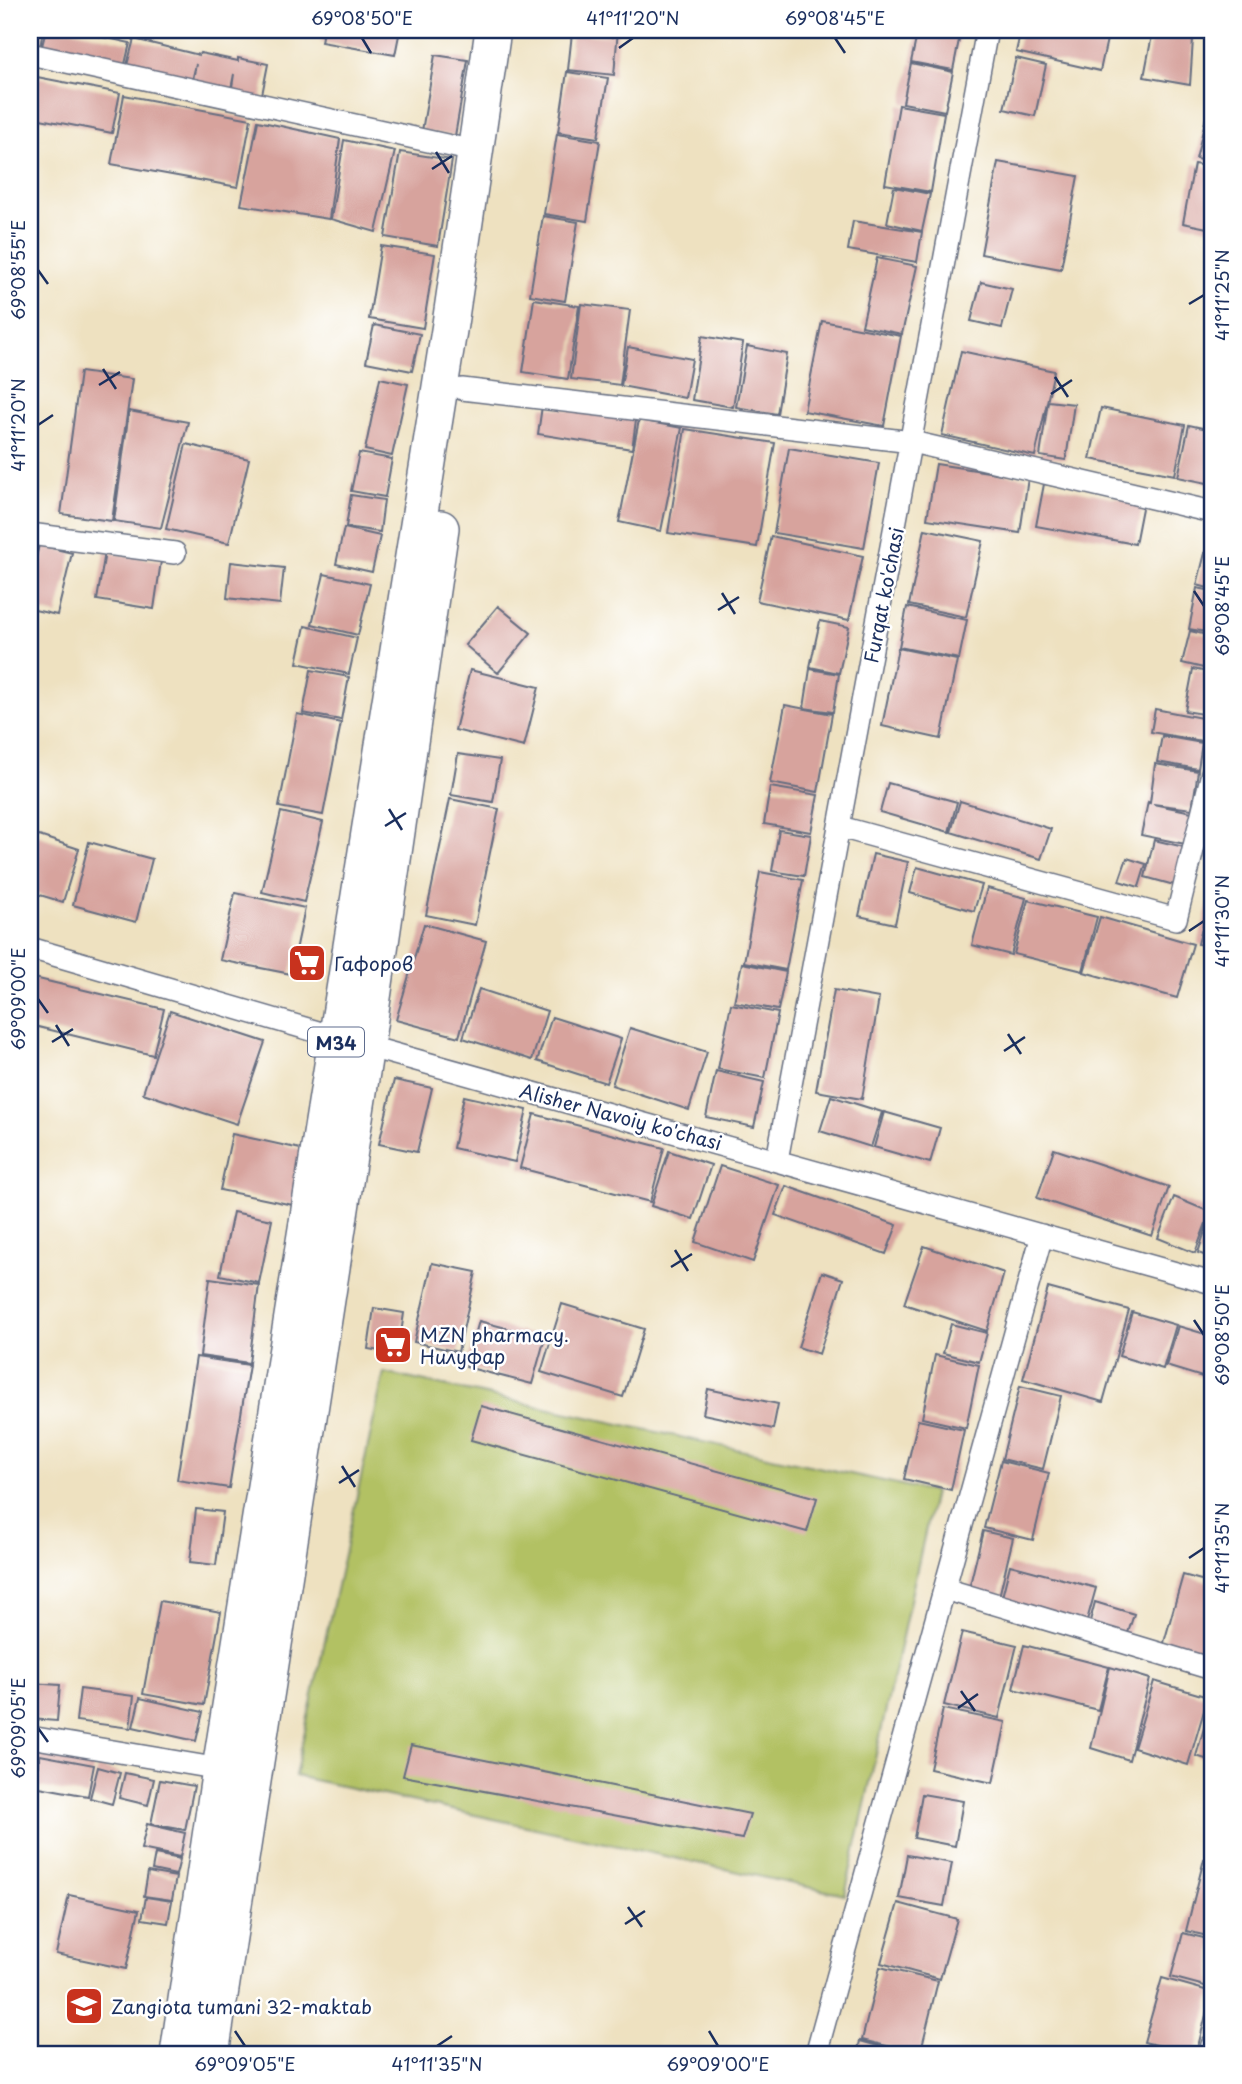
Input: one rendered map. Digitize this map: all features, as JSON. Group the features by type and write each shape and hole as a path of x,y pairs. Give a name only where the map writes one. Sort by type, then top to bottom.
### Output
{"main road":[{"name":"M34","path":"211,2054 493,30"},
{"name":"M34","path":"178,2054 219,1769 351,1041 462,389 496,155 518,30"}],"street":[{"name":"Furqat ko'chasi","path":"777,1160 987,30"},
{"path":"30,54 474,152"},
{"path":"462,389 912,442 1212,512"},
{"path":"30,534 175,553"},
{"path":"839,827 1176,919 1212,773"},
{"name":"Alisher Navoiy ko'chasi","path":"30,947 351,1041 1212,1283"},
{"path":"816,2054 1042,1235"},
{"path":"944,1589 1212,1669"},
{"path":"30,1737 219,1769"},
{"path":"1210,2054 1212,2045"}],"green space":[{"path":"384,1373 934,1492 845,1895 295,1776"}],"building":[{"path":"30,30 43,30 40,47 30,45"},
{"path":"46,30 71,30 130,43 124,68 41,50"},
{"path":"323,30 400,30 395,55 321,42"},
{"path":"581,30 618,30 614,75 568,70 572,33 613,37"},
{"path":"918,30 960,35 953,70 911,62"},
{"path":"1021,30 1109,30 1100,71 1016,52"},
{"path":"1153,30 1186,30 1193,39 1190,85 1144,77"},
{"path":"134,39 199,55 200,53 268,64 261,100 231,94 234,74 230,94 192,85 196,64 191,85 126,69"},
{"path":"435,55 468,60 455,136 422,131"},
{"path":"1016,58 1046,65 1035,116 1004,109"},
{"path":"911,63 953,72 945,111 903,103"},
{"path":"567,72 608,78 598,138 558,132"},
{"path":"37,77 120,93 112,133 30,117"},
{"path":"124,95 251,119 238,187 111,164"},
{"path":"1212,97 1212,162 1196,159"},
{"path":"899,105 944,113 931,192 885,184"},
{"path":"258,121 340,139 329,219 241,205"},
{"path":"557,134 600,141 587,221 544,214"},
{"path":"344,140 395,151 376,232 331,219"},
{"path":"400,152 452,160 438,246 385,237"},
{"path":"998,162 1078,176 1061,269 981,254"},
{"path":"1194,164 1212,167 1212,229 1183,223"},
{"path":"894,187 930,194 922,231 887,223"},
{"path":"543,216 578,222 565,301 530,295"},
{"path":"853,221 922,232 917,262 848,250"},
{"path":"381,246 435,254 423,328 369,319"},
{"path":"877,258 917,266 902,334 862,326"},
{"path":"981,282 1012,289 1002,328 971,321"},
{"path":"534,299 579,306 568,379 523,372"},
{"path":"581,304 630,310 620,385 571,379"},
{"path":"822,321 901,336 884,426 804,411"},
{"path":"374,325 420,334 412,371 366,362"},
{"path":"702,336 743,343 733,407 692,400"},
{"path":"747,346 787,354 777,414 736,407"},
{"path":"628,347 692,359 685,398 621,386"},
{"path":"961,351 1054,371 1035,456 942,435"},
{"path":"80,372 132,379 112,521 61,514"},
{"path":"380,378 408,384 392,456 365,450"},
{"path":"1048,401 1074,404 1066,460 1040,456"},
{"path":"542,406 636,420 632,449 538,434"},
{"path":"1101,408 1185,425 1175,475 1090,459"},
{"path":"129,411 188,422 161,528 114,521"},
{"path":"639,420 682,428 661,531 619,522"},
{"path":"1189,425 1212,430 1212,484 1178,477"},
{"path":"685,429 775,443 757,547 668,533"},
{"path":"186,444 249,459 229,543 166,529"},
{"path":"789,448 879,463 864,548 774,533"},
{"path":"359,453 392,459 385,497 351,491"},
{"path":"936,464 1028,478 1020,533 927,519"},
{"path":"1044,484 1143,503 1135,544 1036,526"},
{"path":"351,495 384,500 380,532 346,527"},
{"path":"344,528 380,536 372,572 336,564"},
{"path":"925,529 983,541 966,617 909,605"},
{"path":"1212,529 1212,589 1197,585"},
{"path":"771,536 863,556 849,620 757,601"},
{"path":"39,545 72,553 57,615 30,609 30,581"},
{"path":"105,552 161,561 154,609 97,600"},
{"path":"231,562 284,568 280,604 227,598"},
{"path":"324,574 370,584 358,635 312,624"},
{"path":"1197,588 1212,591 1212,633 1189,629"},
{"path":"498,606 531,633 498,673 465,645"},
{"path":"907,607 967,620 959,659 899,647"},
{"path":"820,621 849,627 839,673 810,667"},
{"path":"305,626 357,638 349,674 297,663"},
{"path":"1190,631 1212,636 1212,670 1182,663"},
{"path":"898,648 957,660 941,739 882,726"},
{"path":"810,669 839,674 833,712 804,708"},
{"path":"1193,669 1212,673 1209,715 1185,711"},
{"path":"311,670 349,677 341,720 303,713"},
{"path":"470,670 539,687 524,747 455,730"},
{"path":"785,705 832,714 818,792 770,783"},
{"path":"1155,709 1207,719 1202,741 1151,732"},
{"path":"297,714 341,723 323,815 279,807"},
{"path":"1162,736 1202,743 1198,769 1157,762"},
{"path":"458,754 500,760 493,802 451,795"},
{"path":"1155,764 1198,771 1192,809 1153,804 1192,812 1185,844 1141,835 1148,802 1150,803"},
{"path":"888,783 957,802 949,832 880,812"},
{"path":"770,787 818,795 811,832 764,824"},
{"path":"450,799 499,809 475,925 426,915"},
{"path":"960,801 1051,829 1041,859 951,832"},
{"path":"281,812 323,822 304,902 262,892"},
{"path":"779,830 811,835 804,876 772,871"},
{"path":"30,833 79,849 63,902 30,892"},
{"path":"1154,840 1184,847 1174,885 1145,877"},
{"path":"89,842 152,859 136,922 73,905"},
{"path":"873,854 908,862 895,924 859,916"},
{"path":"1127,858 1146,864 1139,887 1119,881"},
{"path":"917,867 982,885 974,911 910,893"},
{"path":"760,872 803,880 786,970 744,962"},
{"path":"987,888 1026,898 1011,955 972,945"},
{"path":"235,893 305,908 291,974 220,960"},
{"path":"1028,900 1097,917 1083,971 1014,954"},
{"path":"1209,901 1212,902 1212,947 1198,944"},
{"path":"1100,917 1193,944 1177,998 1084,972"},
{"path":"424,924 486,941 459,1037 396,1020"},
{"path":"742,963 786,972 778,1010 734,1002"},
{"path":"30,977 164,1009 153,1055 30,1025"},
{"path":"479,989 547,1011 532,1060 463,1038"},
{"path":"834,990 879,998 862,1099 816,1091"},
{"path":"731,1004 778,1013 765,1078 718,1069"},
{"path":"170,1011 265,1042 237,1124 143,1093"},
{"path":"552,1017 621,1039 606,1083 537,1061"},
{"path":"630,1028 707,1052 689,1110 612,1085"},
{"path":"716,1071 764,1082 754,1127 706,1117"},
{"path":"394,1080 432,1088 417,1152 379,1144"},
{"path":"464,1096 527,1110 515,1162 453,1148"},
{"path":"831,1096 882,1112 871,1147 820,1131"},
{"path":"884,1112 940,1128 930,1163 874,1147"},
{"path":"534,1114 664,1148 650,1202 520,1168"},
{"path":"232,1134 305,1150 293,1205 220,1190"},
{"path":"1054,1149 1169,1187 1152,1236 1037,1198"},
{"path":"669,1151 711,1165 693,1219 651,1206"},
{"path":"720,1166 779,1185 753,1262 695,1242"},
{"path":"786,1186 897,1225 886,1254 775,1215"},
{"path":"1174,1197 1210,1212 1195,1253 1158,1238"},
{"path":"1212,1210 1212,1258 1198,1253"},
{"path":"233,1212 272,1220 259,1283 220,1275"},
{"path":"924,1246 1004,1273 987,1331 904,1304"},
{"path":"432,1263 476,1272 458,1352 414,1342"},
{"path":"822,1272 843,1279 819,1354 798,1347"},
{"path":"210,1278 259,1285 249,1363 200,1356"},
{"path":"1048,1288 1129,1310 1103,1402 1023,1379"},
{"path":"562,1304 644,1329 623,1397 541,1372"},
{"path":"374,1308 404,1313 398,1354 368,1349"},
{"path":"1132,1312 1176,1325 1163,1369 1119,1356"},
{"path":"479,1321 545,1338 532,1384 466,1367"},
{"path":"951,1324 987,1333 979,1362 943,1353"},
{"path":"1178,1326 1212,1336 1212,1380 1166,1366"},
{"path":"935,1355 979,1365 966,1428 922,1418"},
{"path":"196,1357 249,1365 229,1488 177,1480"},
{"path":"1020,1386 1061,1396 1043,1469 1002,1459"},
{"path":"708,1389 778,1404 773,1429 703,1414"},
{"path":"481,1406 817,1498 807,1532 471,1440"},
{"path":"918,1420 964,1430 951,1490 904,1479"},
{"path":"1001,1461 1049,1473 1033,1540 984,1528"},
{"path":"196,1509 223,1512 216,1565 190,1562"},
{"path":"983,1531 1013,1538 998,1601 968,1593"},
{"path":"1010,1565 1096,1588 1086,1624 1001,1601"},
{"path":"1183,1575 1212,1583 1212,1659 1163,1646"},
{"path":"160,1601 221,1612 204,1705 143,1694"},
{"path":"1095,1602 1134,1614 1127,1636 1089,1625"},
{"path":"962,1632 1017,1645 999,1718 944,1705"},
{"path":"1024,1645 1109,1667 1098,1710 1013,1689"},
{"path":"1110,1667 1150,1679 1129,1760 1091,1748"},
{"path":"1154,1681 1208,1697 1188,1765 1134,1748"},
{"path":"30,1683 60,1685 57,1721 30,1719"},
{"path":"80,1689 134,1696 130,1728 76,1721"},
{"path":"140,1698 203,1712 196,1741 133,1727"},
{"path":"1212,1700 1212,1761 1196,1756"},
{"path":"943,1709 1006,1722 993,1783 930,1769"},
{"path":"411,1745 750,1814 742,1839 403,1776"},
{"path":"40,1755 94,1765 88,1796 34,1786"},
{"path":"98,1767 120,1773 112,1804 90,1798"},
{"path":"125,1773 154,1779 148,1805 119,1798"},
{"path":"160,1780 194,1786 185,1830 151,1824"},
{"path":"922,1794 963,1801 955,1846 914,1838"},
{"path":"147,1824 185,1833 180,1857 141,1849"},
{"path":"155,1854 180,1859 176,1875 152,1870"},
{"path":"907,1855 952,1863 944,1906 899,1898"},
{"path":"1204,1859 1212,1861 1212,1937 1186,1931"},
{"path":"148,1872 176,1877 172,1900 144,1896"},
{"path":"69,1895 139,1910 126,1969 56,1954"},
{"path":"146,1897 172,1901 168,1923 142,1919"},
{"path":"898,1903 957,1919 940,1979 881,1963"},
{"path":"1183,1933 1212,1940 1212,1988 1171,1977"},
{"path":"880,1967 938,1981 920,2054 862,2040"},
{"path":"1162,1978 1212,1992 1196,2054 1144,2042"},
{"path":"860,2041 903,2053 903,2054 857,2054"},
{"path":"1147,2044 1180,2054 1144,2054"}],"place":[{"name":"Гафоров","path":"307,963"},
{"name":"MZN pharmacy. Нилуфар","path":"393,1345"},
{"name":"Zangiota tumani 32-maktab","path":"84,2006"}]}
